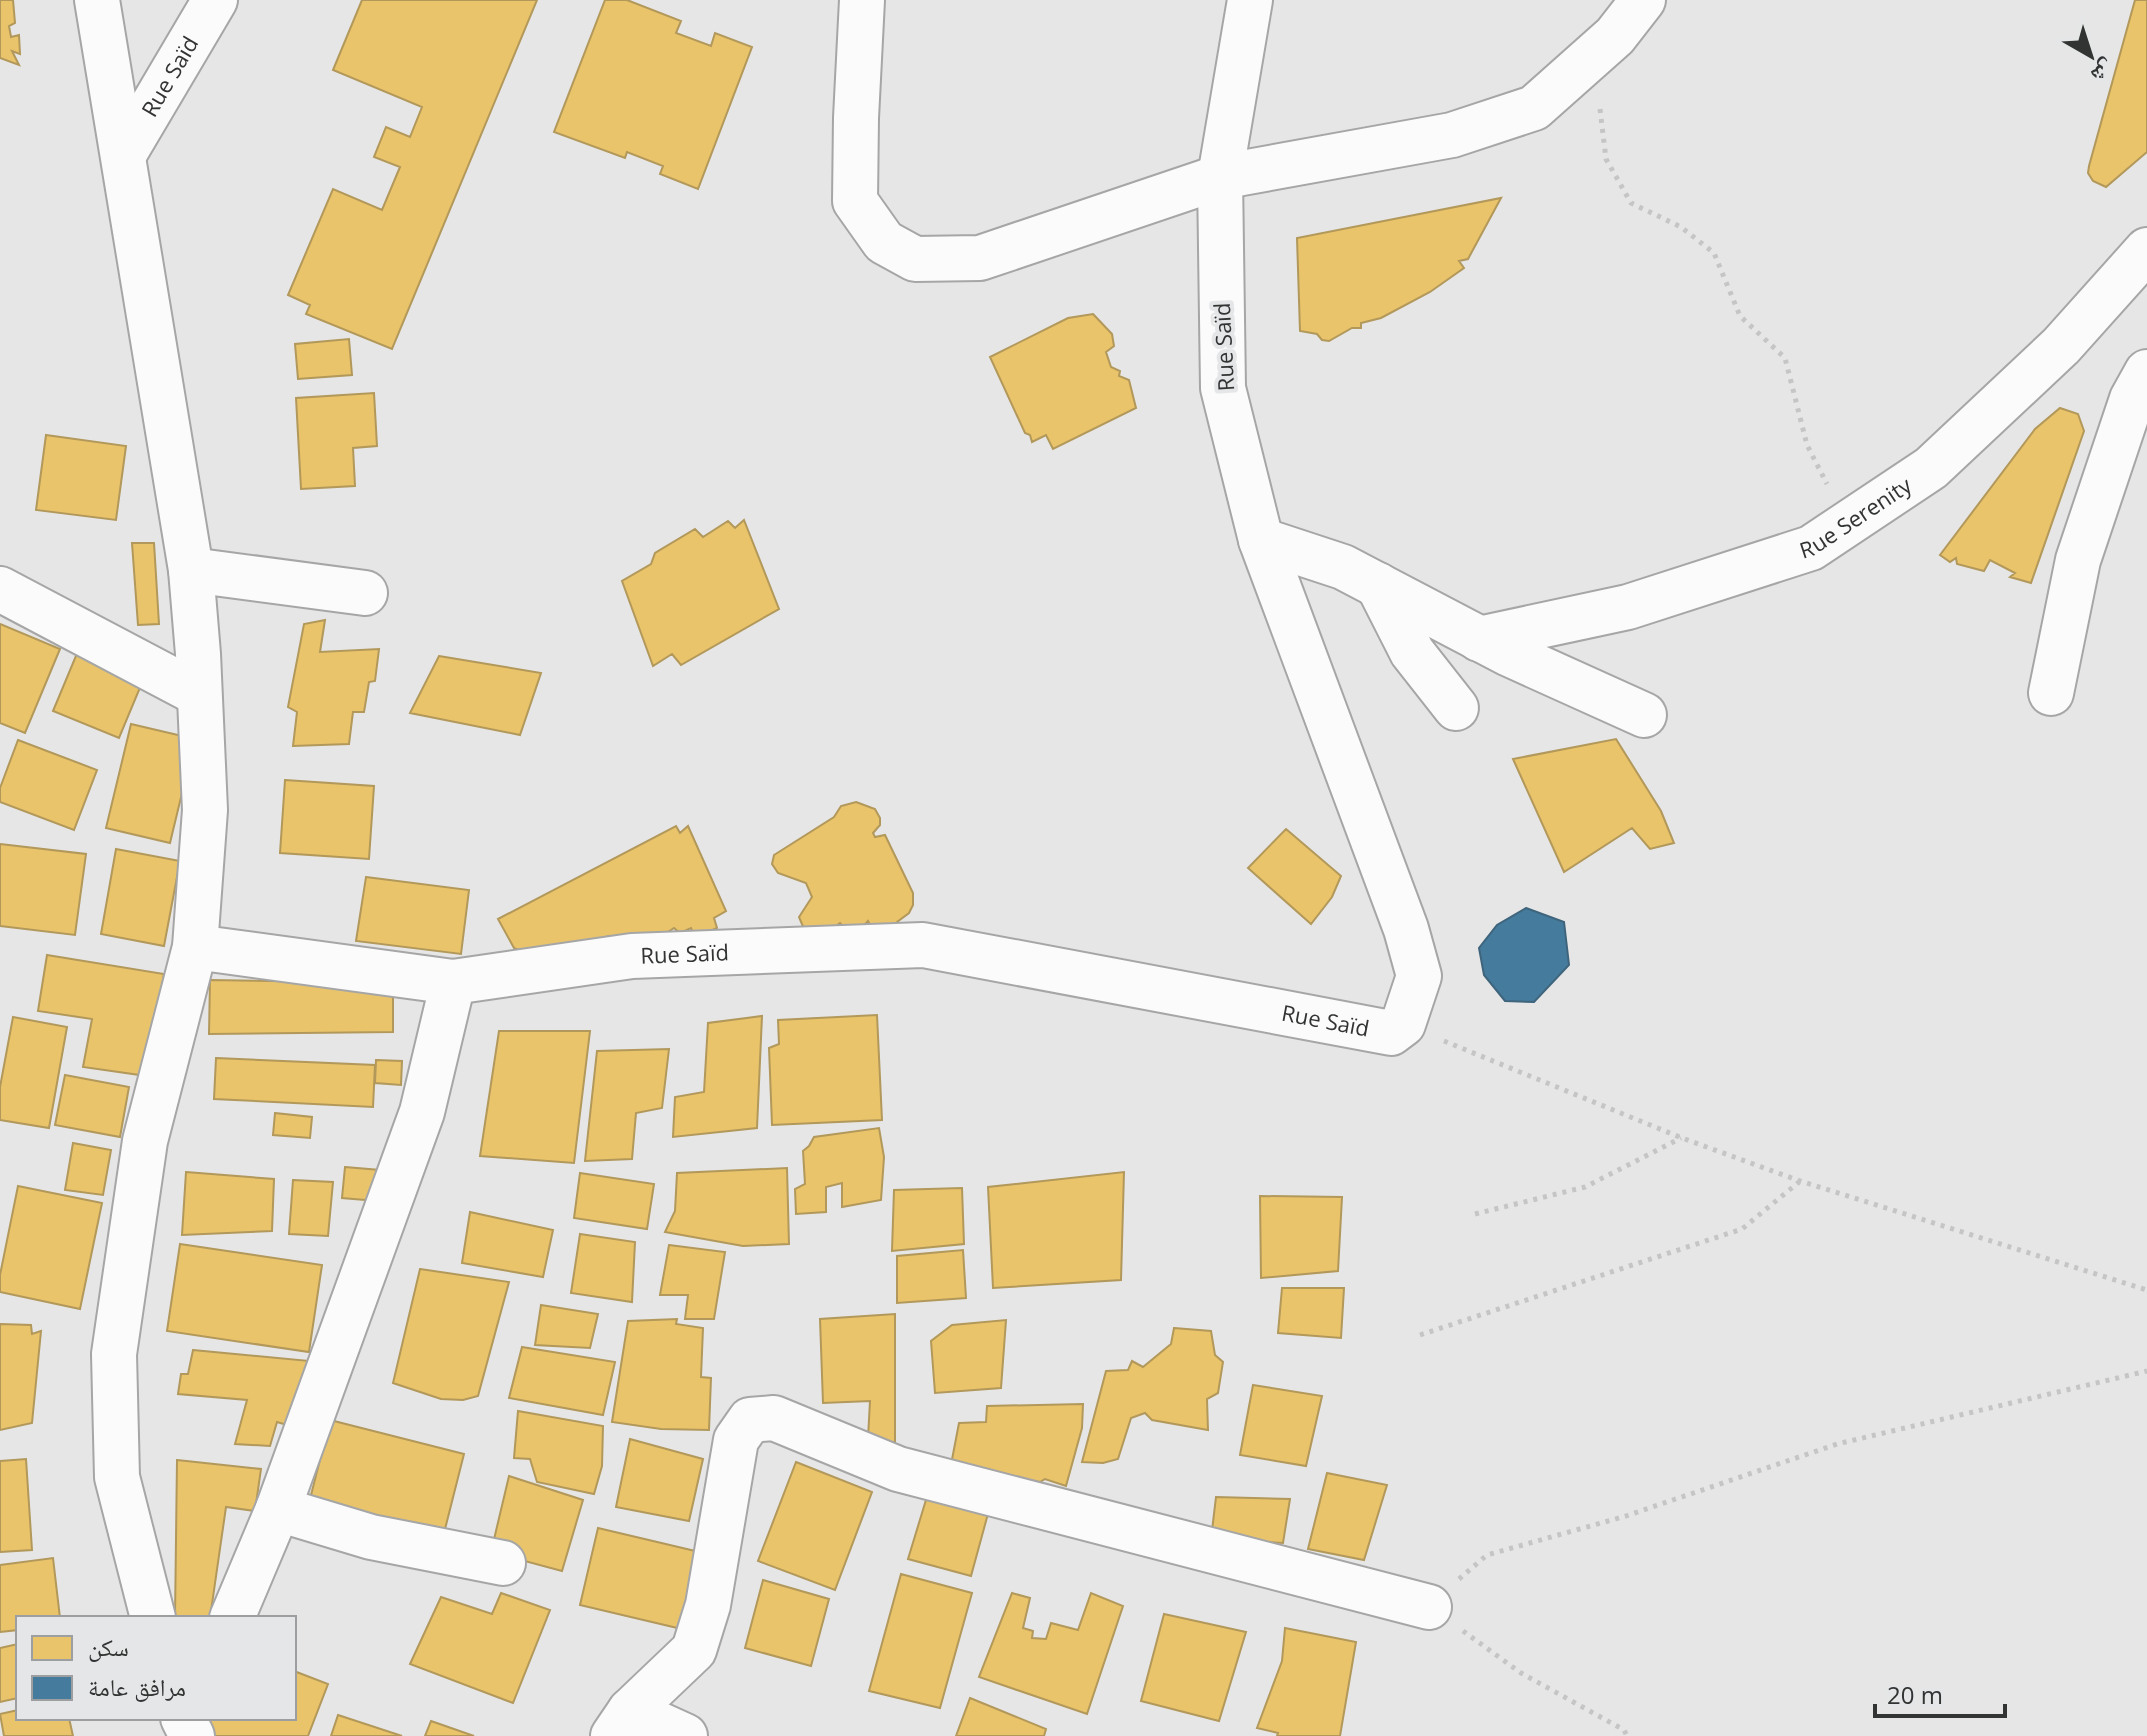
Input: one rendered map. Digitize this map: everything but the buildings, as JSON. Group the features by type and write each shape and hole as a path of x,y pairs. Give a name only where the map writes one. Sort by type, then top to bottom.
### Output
{"street":[{"path":"97,0 191,570 205,810 195,947 145,1141 114,1354 117,1477 152,1616"},
{"name":"Rue Saïd","path":"124,154 215,0"},
{"path":"862,0 855,201 884,242 915,259 980,258 1220,177 1452,135 1534,108 1615,36 1643,0"},
{"name":"Rue Saïd","path":"195,947 453,982 632,956 923,945 1391,1033 1403,1024 1419,976 1406,929 1261,540 1223,388 1220,177 1250,0"},
{"name":"Rue Serenity","path":"1479,639 1628,607 1811,548 1931,468 2061,346 2147,250"},
{"path":"2051,693 2078,560 2132,399 2147,372"},
{"path":"1261,540 1343,567 1479,639 1644,715"},
{"path":"191,570 365,593"},
{"path":"1378,585 1412,652 1456,708"},
{"path":"0,589 199,694"},
{"path":"233,1616 278,1509 422,1112 453,982"},
{"path":"622,1724 694,1650 708,1605 736,1440 750,1420 774,1418 898,1469 1429,1607"},
{"path":"278,1509 371,1537 503,1563"},
{"path":"622,1724 685,1736"}],"path":[{"path":"1583,65 1595,79 1606,159 1631,203 1681,227 1714,253 1740,316 1785,358 1807,445 1825,478 1842,528"},
{"path":"1403,1024 1682,1138 1800,1181 2147,1290"},
{"path":"1475,1214 1585,1187 1682,1138"},
{"path":"1420,1335 1742,1229 1800,1181"},
{"path":"1627,1736 1624,1730 1521,1673 1429,1607 1487,1555 1626,1516 1837,1444 2147,1371"}]}
